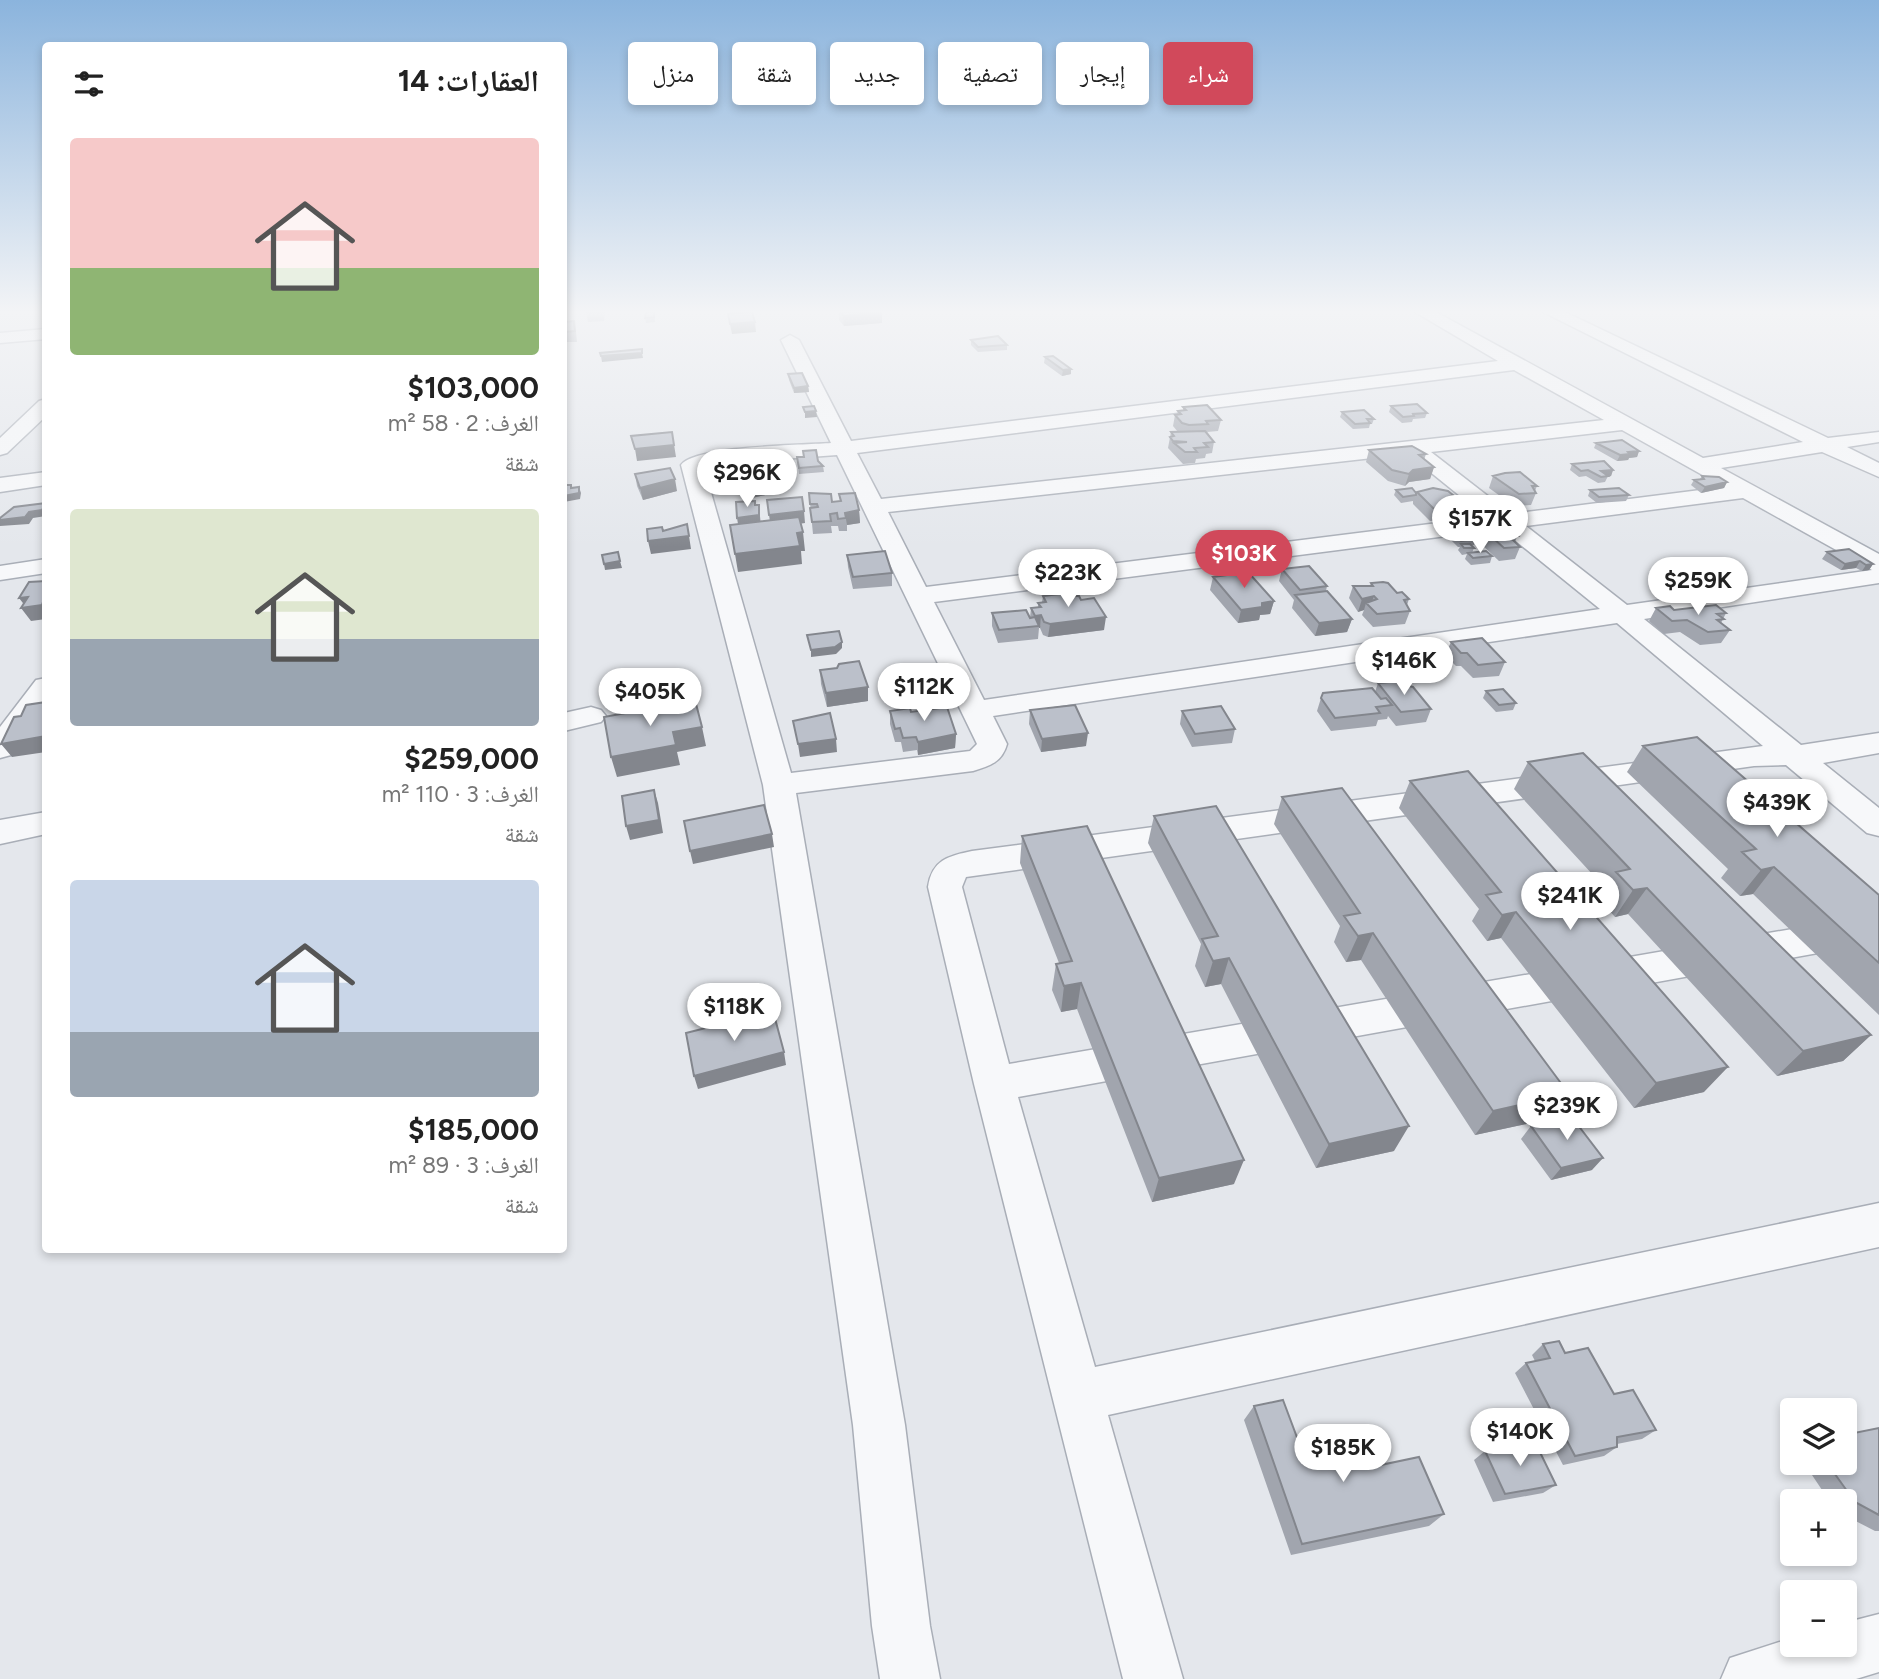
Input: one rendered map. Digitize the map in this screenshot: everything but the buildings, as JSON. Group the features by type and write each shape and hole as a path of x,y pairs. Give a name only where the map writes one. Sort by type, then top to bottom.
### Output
{"street":[{"path":"779,785 984,757 992,744 815,390"},
{"path":"910,1679 901,1626 879,1425 779,785 692,468 695,463 710,458 843,448 1312,390"},
{"path":"1564,390 1879,564"},
{"path":"1712,390 1879,471"},
{"path":"0,449 42,409"},
{"path":"873,507 1624,424"},
{"path":"1699,466 1874,437"},
{"path":"1412,447 1622,614 1879,825"},
{"path":"0,485 42,479"},
{"path":"919,596 1746,491"},
{"path":"0,573 42,567"},
{"path":"975,710 1879,576"},
{"path":"0,748 41,698"},
{"path":"1153,1679 994,1084 945,887 947,875 956,867 1754,756 1816,754 1879,743"},
{"path":"0,832 42,824"},
{"path":"994,1084 1879,928"},
{"path":"1079,1396 1879,1225"},
{"path":"1751,1679 1879,1643"}]}
